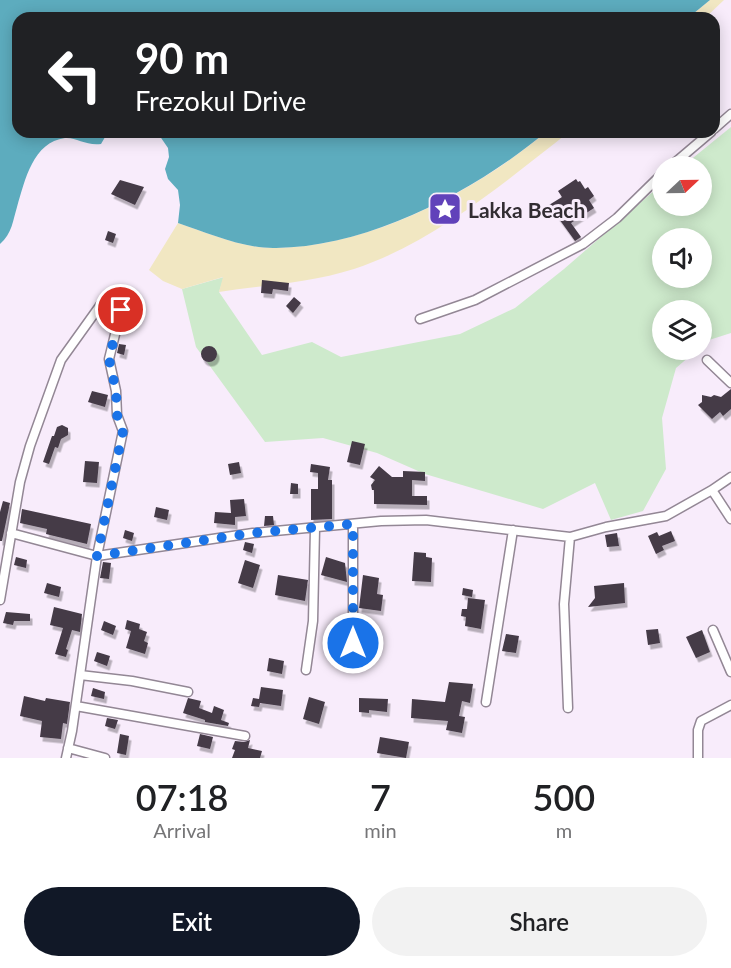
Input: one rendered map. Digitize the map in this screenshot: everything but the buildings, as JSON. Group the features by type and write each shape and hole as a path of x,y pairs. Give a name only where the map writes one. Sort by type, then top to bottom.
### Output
{"street":[{"path":"720,124 731,114"},
{"path":"683,156 705,138"},
{"path":"420,319 475,300 583,244 617,218 652,184"},
{"path":"0,600 20,482 61,360 104,300 121,310 109,359 116,391 117,415 123,431 97,556 81,655 76,706 66,758"},
{"path":"708,360 731,383"},
{"path":"11,533 97,556 253,533 426,520 570,537 606,527 666,516 731,477"},
{"path":"712,490 731,519"},
{"path":"353,524 353,643"},
{"path":"306,670 313,621 315,529"},
{"path":"486,702 513,530"},
{"path":"568,708 564,604 570,537"},
{"path":"713,630 731,672"},
{"path":"80,675 132,681 188,692"},
{"path":"698,758 698,730 701,722 731,705"},
{"path":"76,706 245,736"},
{"path":"68,747 105,758"}],"green space":[{"path":"731,127 731,333 712,339 712,300 652,300 652,360 685,360 676,368 662,418 666,469 643,511 611,520 595,483 543,509 425,474 377,453 323,438 265,442 196,347 182,289 224,277 219,292 262,355 312,342 341,357 460,334 515,308 652,193 652,216 712,216 712,156 695,156"}],"sand":[{"path":"710,0 724,0 711,12 695,12"},
{"name":"Lakka Beach","path":"538,138 561,138 467,210 412,244 354,269 304,281 219,292 223,277 182,289 163,281 149,270 178,223 251,246 276,248 312,245 385,226 420,212 454,195 518,154"}],"water":[{"path":"0,0 710,0 695,12 12,12 12,138 65,138 54,141 38,154 23,185 12,227 0,244"},
{"path":"65,138 104,138 101,144"},
{"path":"161,138 538,138 487,175 420,212 348,238 312,245 276,248 239,243 178,223 180,205 178,190 168,179 165,169 169,157 168,148"}],"place":[{"name":"Lakka Beach","path":"445,209"}],"route":[{"path":"121,310 109,359 116,391 117,415 123,431 97,556 253,533 353,524 353,643"}]}
